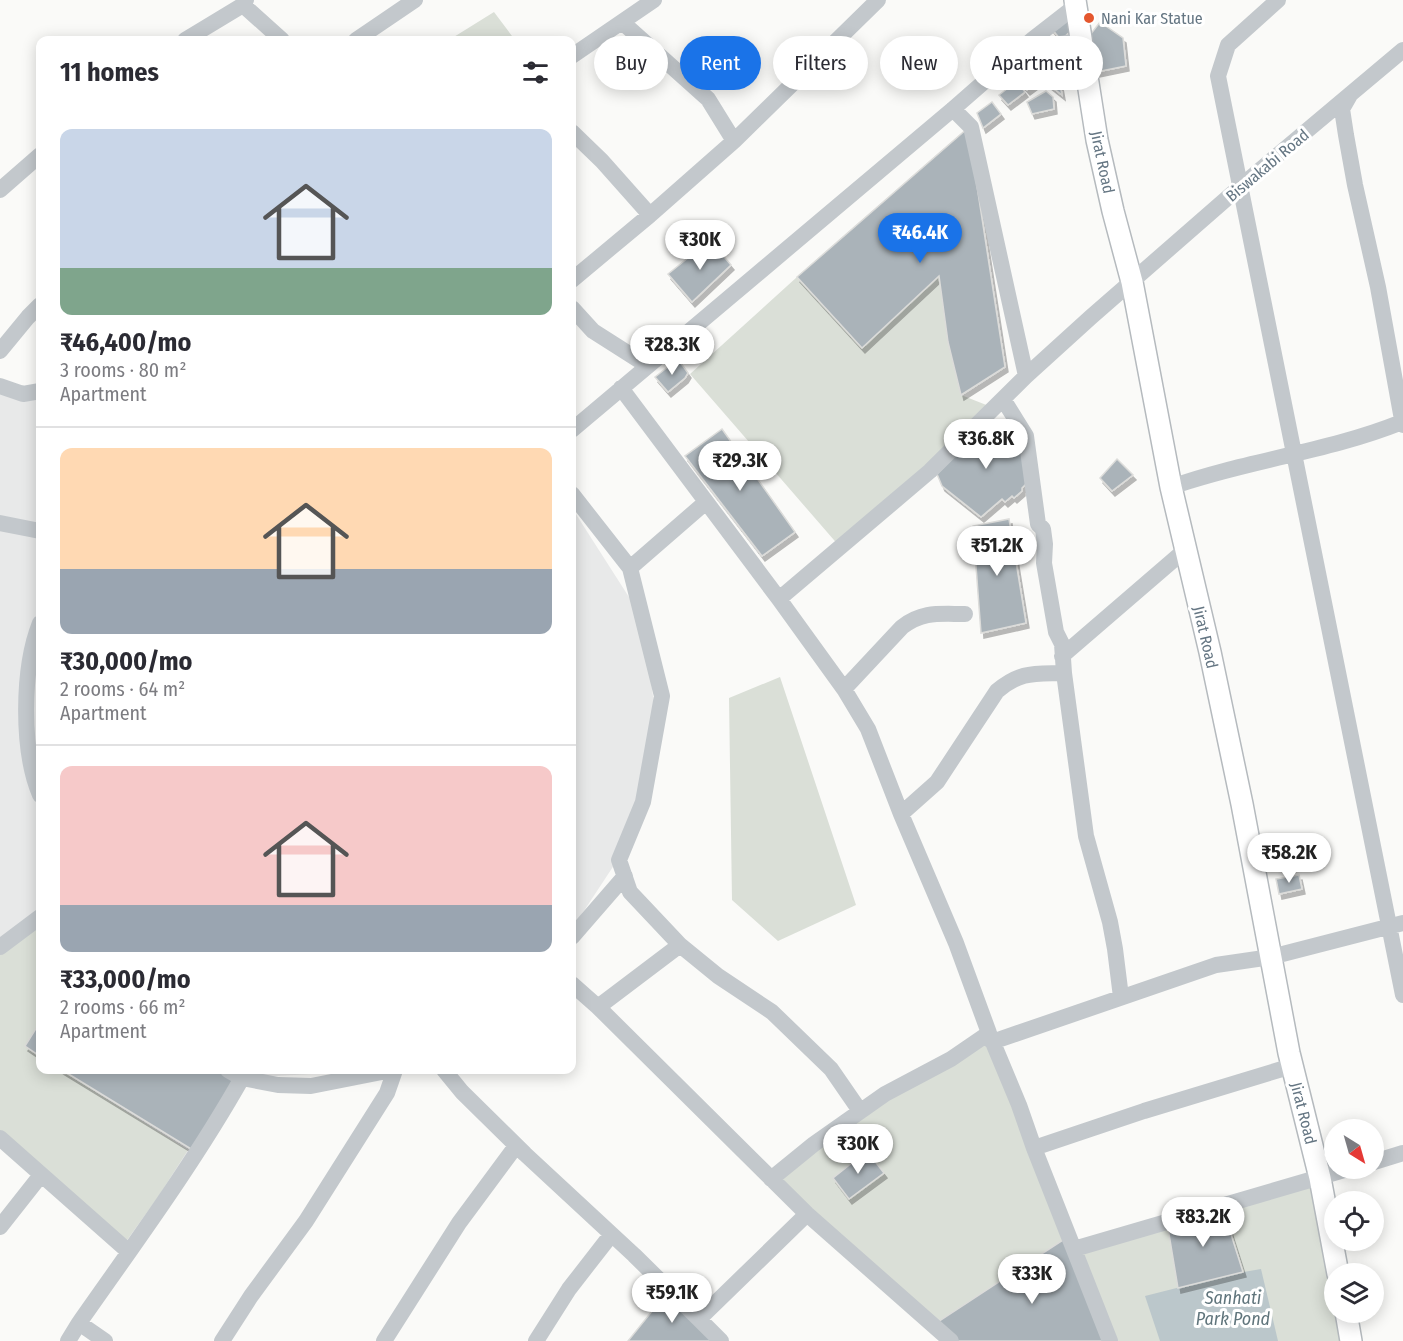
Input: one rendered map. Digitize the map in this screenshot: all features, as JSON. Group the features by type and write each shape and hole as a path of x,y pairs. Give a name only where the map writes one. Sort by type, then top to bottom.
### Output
{"main road":[{"name":"Jirat Road","path":"1076,1 1081,36"},
{"name":"Jirat Road","path":"1090,90 1097,140 1132,282 1171,487 1210,652 1292,1066 1320,1178 1336,1263"},
{"path":"1348,1323 1351,1341"}],"street":[{"path":"362,36 415,0"},
{"path":"576,53 654,0"},
{"path":"576,276 650,215 734,141 878,0"},
{"path":"1278,0 1228,45 1218,76 1295,454 1396,925 1403,995"},
{"path":"1037,36 1070,11 1076,1"},
{"path":"191,36 244,2 278,36"},
{"path":"622,22 708,99 734,141"},
{"name":"Biswakabi Road","path":"779,599 930,471 1026,376 1241,186 1403,50"},
{"path":"576,427 975,90"},
{"path":"1171,487 1235,466 1366,436 1402,417 1342,109 1350,94"},
{"path":"953,109 971,127 1026,376"},
{"path":"576,136 602,161 650,215"},
{"path":"0,190 36,158"},
{"path":"0,351 36,309"},
{"path":"576,312 593,331 648,366"},
{"path":"0,386 23,394 36,392"},
{"path":"621,388 779,599 844,689 868,729 901,814 956,943 990,1037 1019,1105 1110,1341"},
{"path":"1003,399 1026,436 1038,524 1043,529 1046,544 1044,563 1056,632 1062,644 1086,836 1110,922 1121,997"},
{"path":"576,499 630,568 662,696 643,802 619,860 630,892 680,945 718,976 772,1011 831,1069 860,1111"},
{"path":"630,568 706,502"},
{"path":"0,523 36,530"},
{"path":"1062,656 1185,550"},
{"path":"844,689 902,627 913,619 925,615 965,614"},
{"path":"36,634 27,686 27,738 36,777"},
{"path":"901,814 937,782 997,691 1008,682 1025,674 1064,673"},
{"path":"576,932 625,876"},
{"path":"0,947 36,920"},
{"path":"771,1179 814,1144 885,1094 990,1037 1216,965 1271,957 1396,925"},
{"path":"598,1007 680,945"},
{"path":"576,988 807,1214 951,1341"},
{"path":"1034,1148 1144,1111 1292,1066"},
{"path":"68,1341 225,1108 235,1074 278,1085 311,1086 372,1074"},
{"path":"222,1341 251,1296 306,1221 387,1093 392,1074"},
{"path":"447,1074 516,1146 634,1255 721,1341"},
{"path":"0,1138 129,1252"},
{"path":"384,1341 459,1223 516,1146"},
{"path":"1384,1159 1403,1153"},
{"path":"0,1227 42,1175"},
{"path":"1074,1249 1324,1177"},
{"path":"699,1319 807,1214"},
{"path":"536,1341 569,1289 611,1235"},
{"path":"79,1323 105,1341"}],"shaded area":[{"path":"494,12 512,36 455,36"},
{"path":"939,276 948,342 961,395 994,408 840,547 690,374 797,277 862,348"},
{"path":"0,385 36,394 36,1074 312,1074 242,1078 129,1252 0,1138"},
{"path":"576,514 643,619 657,727 624,850 576,923"},
{"path":"780,677 856,905 778,941 732,900 729,698"},
{"path":"36,920 36,1028 25,1046 36,1053 36,1074 67,1074 188,1150 127,1240 0,1134 0,949"},
{"path":"989,1033 1069,1236 933,1325 771,1179"},
{"path":"1320,1178 1324,1204 1324,1251 1331,1251 1333,1263 1324,1263 1324,1323 1348,1323 1351,1341 1110,1341 1074,1249"}],"water":[{"name":"Sanhati Park Pond","path":"1261,1269 1278,1341 1160,1341 1145,1296"}],"building":[{"path":"1066,16 1074,28 1065,36 1058,36 1051,28"},
{"path":"1100,22 1123,38 1126,66 1103,71 1103,36 1090,35"},
{"path":"1005,90 1024,90 1025,92 1008,105 999,95"},
{"path":"1046,91 1053,97 1054,109 1032,114 1027,102"},
{"path":"992,102 1001,114 983,128 977,113"},
{"path":"968,128 1005,367 961,395 948,342 939,276 862,348 797,277"},
{"path":"710,240 731,265 692,302 668,274"},
{"path":"678,359 688,373 668,392 655,377"},
{"path":"997,426 1013,434 1023,449 1027,483 1014,498 1012,496 1005,502 1002,499 981,517 942,486 937,474 981,428"},
{"path":"722,429 795,532 762,556 685,456"},
{"path":"1117,459 1133,475 1112,491 1100,478"},
{"path":"1009,519 1026,623 981,633 973,526"},
{"path":"1299,875 1302,889 1279,894 1276,879"},
{"path":"36,1028 36,1053 25,1046"},
{"path":"69,1074 235,1074 242,1078 196,1152"},
{"path":"867,1151 884,1173 849,1199 833,1178"},
{"path":"1222,1206 1243,1272 1178,1288 1167,1222"},
{"path":"1069,1236 1110,1341 950,1341 933,1325"},
{"path":"669,1290 720,1341 628,1341"}],"place":[{"name":"Nani Kar Statue","path":"1089,18"}]}
